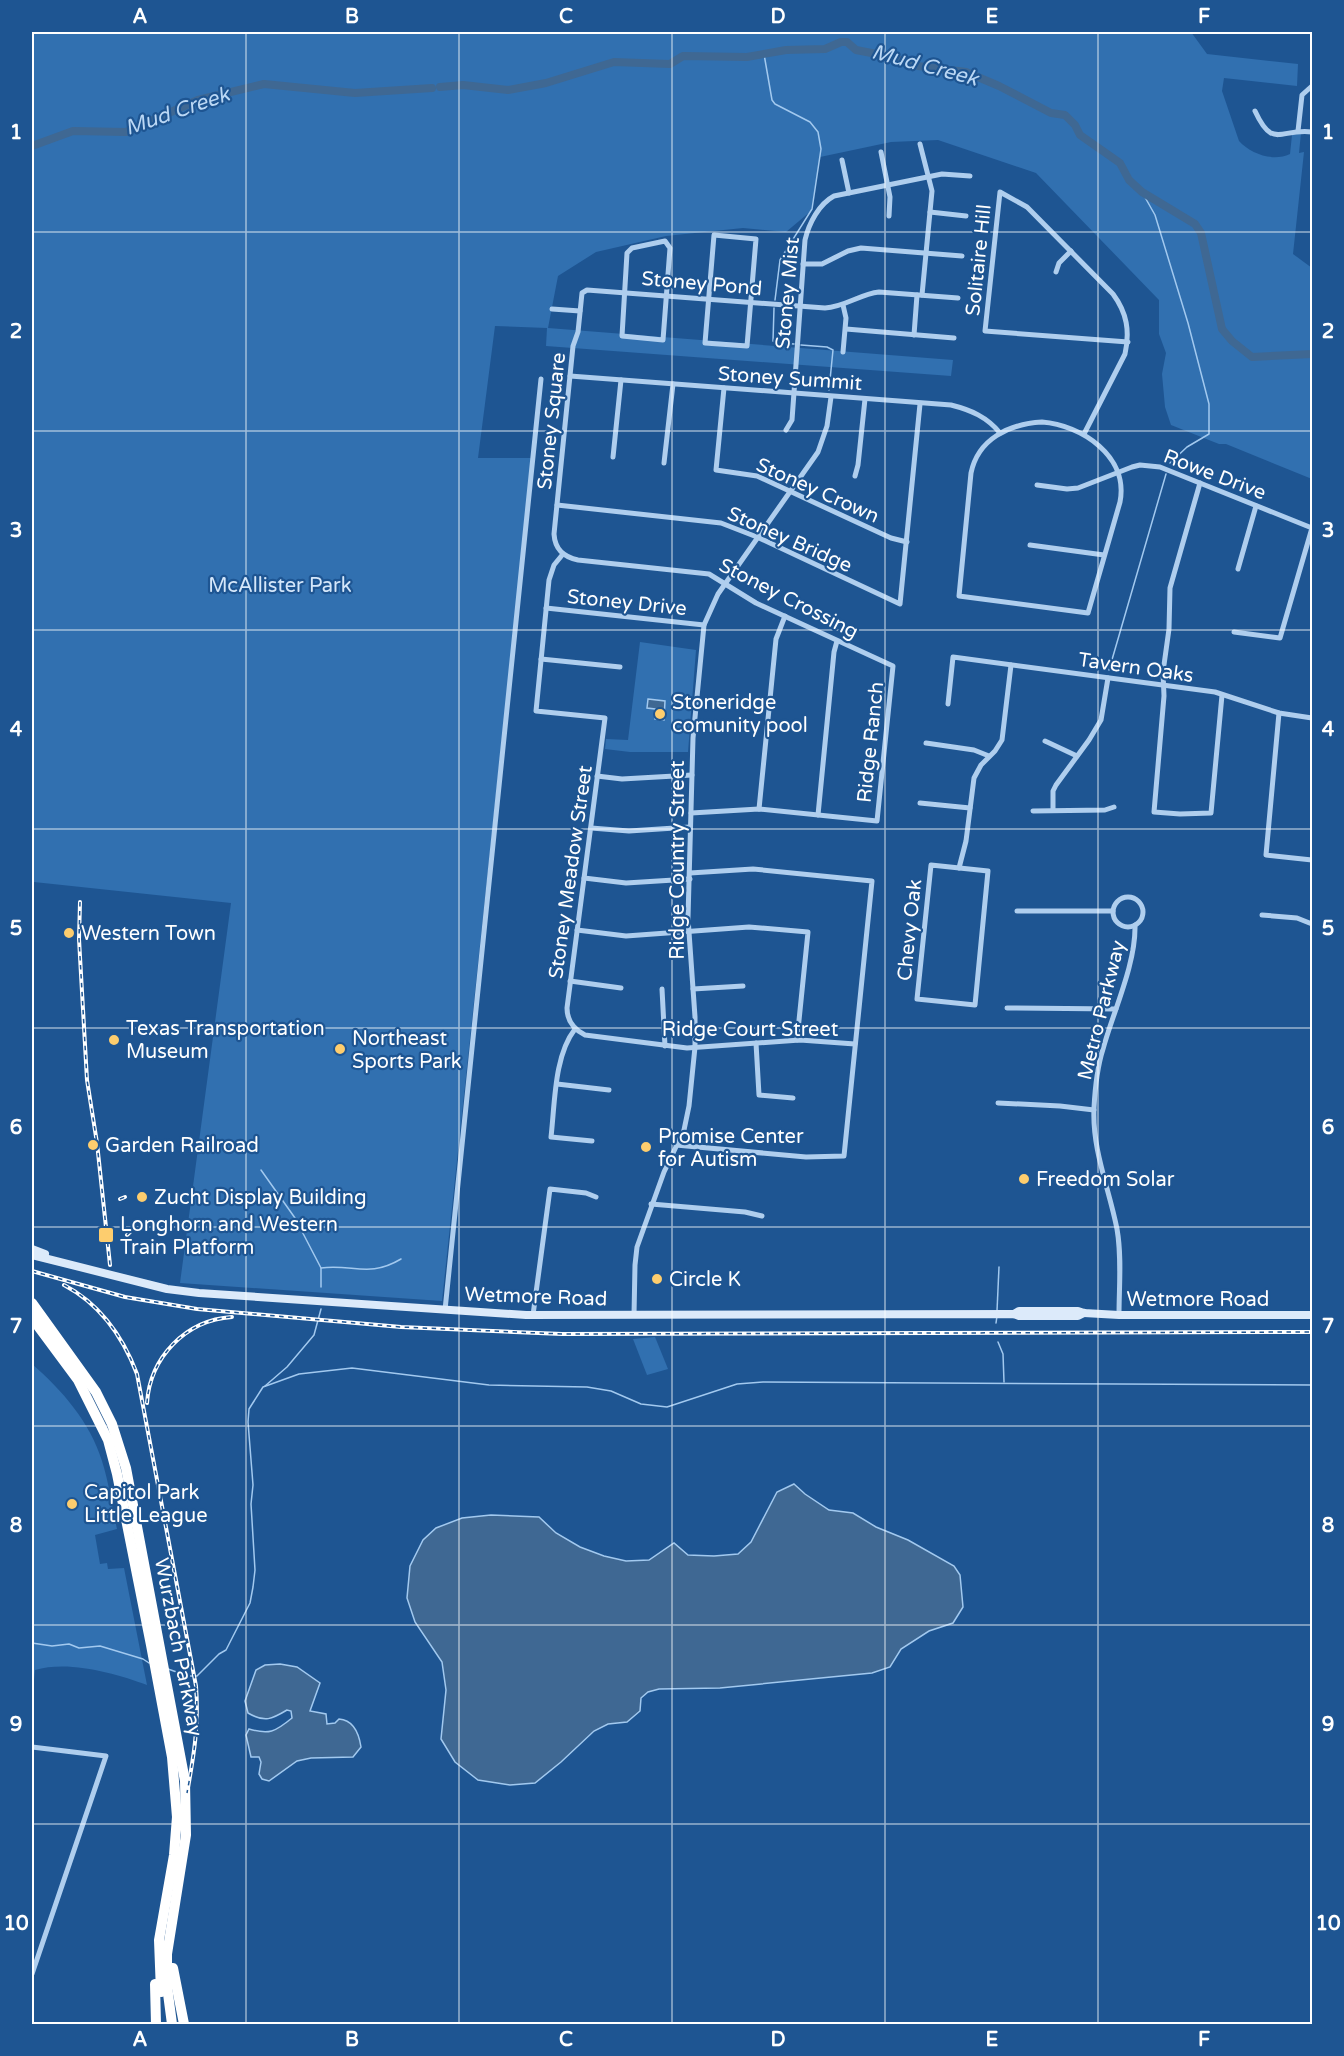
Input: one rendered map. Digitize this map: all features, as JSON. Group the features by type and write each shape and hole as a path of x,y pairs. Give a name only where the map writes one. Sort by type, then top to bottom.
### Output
{"highway":[{"name":"Wurzbach Parkway","path":"32,1303 96,1392 112,1424 126,1468 177,1796 176,1838 168,1910 159,1954 160,1985 166,2025"},
{"name":"Wurzbach Parkway","path":"32,1318 78,1380 101,1423 117,1474 155,1645"},
{"name":"Wurzbach Parkway","path":"168,1910 170,1926 167,1986 172,2025"},
{"path":"170,1926 173,1970 184,2025"},
{"path":"156,2025 155,1984 159,1954"}],"main road":[{"name":"Wetmore Road","path":"32,1249 63,1262"},
{"name":"Wetmore Road","path":"32,1255 167,1289 233,1296 533,1315 1014,1314 1019,1316 1078,1316 1084,1313 1312,1316"}],"street":[{"path":"1298,131 1302,95 1312,86"},
{"path":"1256,111 1263,127 1273,135 1280,136 1298,131 1312,132"},
{"path":"914,335 932,191 920,144"},
{"path":"881,152 890,197 889,216"},
{"path":"842,160 849,193"},
{"name":"Stoney Mist","path":"786,430 791,424 794,394 805,240 812,220 831,198 928,177 950,174 970,176"},
{"name":"Solitaire Hill","path":"1071,251 1027,207 1013,197 1000,192 985,331 1128,342"},
{"path":"930,212 966,216"},
{"path":"714,235 756,239 751,302 747,346 705,343 714,235"},
{"path":"663,241 667,242 670,248 666,295 663,340 622,336 629,250 663,241"},
{"path":"803,264 822,264 848,251 861,248 962,256"},
{"path":"1056,272 1059,263 1071,251 1119,303 1126,320 1128,342 1119,368 1084,434"},
{"name":"Stoney Pond","path":"584,291 624,292 825,308 843,305 870,293 883,292 958,298"},
{"name":"Stoney Square","path":"562,554 554,539 573,345 578,332 584,291"},
{"path":"843,305 846,329 843,352"},
{"path":"552,309 580,311"},
{"path":"846,329 954,338"},
{"name":"Stoney Summit","path":"570,376 963,408 986,419 1000,433"},
{"path":"445,1310 541,379"},
{"path":"613,458 621,380"},
{"path":"664,463 673,384"},
{"name":"Stoney Crown","path":"724,388 716,470 757,476 891,538 907,542"},
{"name":"Ridge Country Street","path":"634,1315 635,1256 651,1204 684,1130 689,1106 695,1047 689,932 690,827 693,738 704,625 710,609 725,584 822,443 831,397"},
{"path":"855,476 865,399"},
{"path":"907,542 920,404"},
{"path":"1042,422 1063,425 1084,434 1104,452 1121,484 1121,497 1088,613 959,596 973,463 982,448 1000,433 1017,426 1042,422"},
{"name":"Rowe Drive","path":"1037,485 1067,489 1078,488 1116,472 1140,465 1149,465 1171,470 1312,528"},
{"path":"1200,483 1170,588 1169,629 1154,812 1211,813 1222,694"},
{"name":"Stoney Bridge","path":"557,505 721,523 757,537 900,604 907,542"},
{"path":"1238,568 1256,506"},
{"path":"1234,632 1280,638 1312,528"},
{"path":"1030,544 1104,555"},
{"path":"562,554 551,574 541,659 620,667"},
{"name":"Stoney Crossing","path":"562,554 578,560 703,572 742,595 892,666"},
{"name":"Stoney Drive","path":"546,608 704,625"},
{"path":"759,809 776,639 785,616"},
{"path":"691,813 759,809 818,815 837,640"},
{"name":"Tavern Oaks","path":"948,704 953,657 1222,694 1279,713 1312,718"},
{"name":"Stoney Meadow Street","path":"541,659 536,711 605,718 567,1011 569,1021 575,1029"},
{"path":"959,868 966,841 974,778 981,765 1002,740 1011,665"},
{"name":"Ridge Ranch","path":"818,815 877,821 892,666"},
{"path":"1053,810 1053,791 1056,785 1101,720 1108,678"},
{"path":"1279,713 1266,855 1312,860"},
{"path":"1045,741 1077,756"},
{"path":"926,743 974,750 990,756"},
{"path":"597,776 622,779 692,775"},
{"path":"920,803 970,808"},
{"path":"1033,810 1104,810 1113,807"},
{"path":"591,828 629,831 690,827"},
{"name":"Chevy Oak","path":"931,865 959,868 988,871 975,1005 917,999 931,865"},
{"path":"584,878 626,883 753,869 872,881 844,1156 806,1157 676,1145"},
{"path":"1123,898 1136,900 1141,906 1143,915 1135,925 1126,927 1118,924 1113,911 1116,903 1123,898"},
{"path":"1017,911 1113,911"},
{"path":"1262,915 1297,918 1312,924"},
{"name":"Metro Parkway","path":"1119,1315 1118,1240 1099,1157 1094,1110 1098,1070 1128,969 1135,925"},
{"path":"577,930 626,936 756,927 808,932 797,1040"},
{"path":"570,981 621,988"},
{"path":"693,989 743,986"},
{"path":"662,989 665,1046"},
{"path":"1007,1008 1116,1009"},
{"path":"575,1029 563,1046 550,1137 592,1141"},
{"name":"Ridge Court Street","path":"575,1029 585,1035 665,1046 695,1047 797,1040 855,1044"},
{"path":"756,1043 759,1095 793,1098"},
{"path":"557,1084 609,1090"},
{"path":"998,1104 1060,1106 1094,1110"},
{"path":"533,1315 550,1189 586,1192 596,1197"},
{"path":"651,1204 745,1212 762,1216"},
{"path":"32,1747 106,1756 32,1974"}],"green space":[{"name":"McAllister Park","path":"32,32 1191,32 1207,54 1298,64 1297,86 1224,78 1222,91 1239,141 1250,150 1270,157 1290,154 1292,135 1301,133 1299,153 1304,152 1293,254 1312,268 1312,479 1226,444 1219,444 1171,425 1165,407 1162,374 1166,353 1159,334 1159,300 1036,173 938,140 891,142 820,157 811,211 786,232 743,228 666,236 596,252 558,276 548,328 953,360 951,376 546,346 547,328 495,326 478,458 532,458 442,1301 180,1283 231,903 34,882 32,908"},
{"path":"640,642 696,650 688,752 630,752 605,749 606,739 628,740"},
{"path":"655,1337 668,1369 647,1375 633,1339"},
{"name":"Capitol Park Little League","path":"32,1364 74,1408 97,1447 109,1486 117,1529 95,1535 100,1564 107,1563 108,1569 124,1568 147,1685 91,1669 48,1667 35,1670 32,1700"}],"shaded area":[{"name":"Stoneridge comunity pool","path":"648,699 665,701 664,720 655,719 655,709 647,708"},
{"path":"794,1484 829,1510 853,1513 954,1566 960,1575 963,1607 953,1623 929,1631 901,1649 890,1667 872,1673 720,1688 659,1689 648,1692 641,1698 640,1711 627,1722 608,1724 594,1731 535,1783 510,1785 478,1780 455,1762 441,1739 446,1690 442,1662 415,1622 407,1598 410,1566 423,1540 436,1528 462,1518 491,1515 539,1517 556,1533 580,1547 626,1561 649,1560 674,1543 688,1555 738,1554 751,1542 777,1492"},
{"path":"280,1664 297,1667 320,1683 310,1711 326,1714 327,1724 335,1723 339,1719 352,1725 359,1737 361,1747 353,1757 311,1758 297,1761 269,1781 262,1779 259,1774 261,1762 259,1757 251,1757 246,1735 249,1729 267,1732 276,1729 292,1718 291,1711 287,1710 268,1719 259,1718 248,1713 245,1701 256,1670 265,1665"}],"waterway":[{"name":"Mud Creek","path":"440,87 463,85 508,90 546,83 614,62 670,64 683,56 747,57 786,50 825,49 841,42 847,42 856,50 892,57 918,66 966,72 1051,113 1065,115 1075,125 1080,135 1120,163 1129,180 1142,192 1195,224 1201,233 1222,329 1232,341 1252,357 1312,354"},
{"path":"764,54 772,100 775,104 810,122 818,132 821,149 812,209 780,260 775,300"},
{"name":"Mud Creek","path":"32,146 73,131 126,132 198,100 264,84 355,93 432,88"},
{"path":"1142,192 1155,215 1188,323 1209,404 1209,434 1187,447 1170,463"},
{"path":"774,308 773,341 794,344"},
{"path":"801,345 827,347 833,350 829,390"},
{"path":"1109,670 1166,474"},
{"path":"261,1170 295,1218 321,1268 321,1287"},
{"path":"321,1268 380,1268 401,1259"},
{"path":"997,1311 999,1267"},
{"path":"265,1386 287,1367 314,1335 321,1309"},
{"path":"996,1323 997,1316"},
{"path":"998,1342 1003,1354 1004,1382"},
{"path":"168,1669 188,1676 197,1676 226,1650 250,1603 255,1570 249,1409 263,1387 299,1374 352,1368 489,1385 587,1387 611,1391 641,1404 667,1407 737,1384 763,1382 1312,1385"},
{"path":"32,1643 52,1646 69,1644 79,1648 100,1646 143,1659 149,1663"}],"railway":[{"path":"80,902 79,939 87,1080 97,1143 110,1265"},
{"path":"120,1199 125,1197"},
{"path":"127,1235 130,1232"},
{"path":"32,1271 125,1297 197,1309 401,1327 562,1334 1312,1332"},
{"path":"64,1285 89,1302 109,1323 125,1347 137,1374 196,1686 195,1740 187,1793"},
{"path":"147,1403 155,1371 173,1344 200,1325 232,1317"}],"place":[{"name":"Stoneridge comunity pool","path":"660,714"},
{"name":"Western Town","path":"69,933"},
{"name":"Texas Transportation Museum","path":"114,1040"},
{"name":"Northeast Sports Park","path":"340,1049"},
{"name":"Garden Railroad","path":"93,1145"},
{"name":"Promise Center for Autism","path":"646,1147"},
{"name":"Freedom Solar","path":"1024,1179"},
{"name":"Zucht Display Building","path":"142,1197"},
{"name":"Longhorn and Western Train Platform","path":"106,1235"},
{"name":"Circle K","path":"657,1279"},
{"name":"Capitol Park Little League","path":"72,1504"}]}
